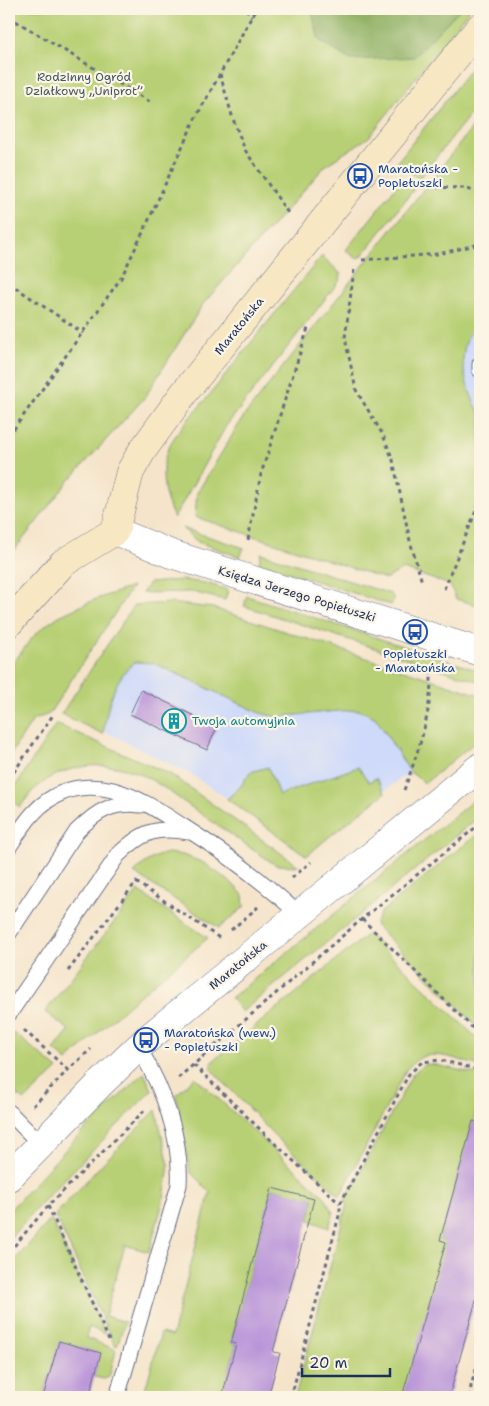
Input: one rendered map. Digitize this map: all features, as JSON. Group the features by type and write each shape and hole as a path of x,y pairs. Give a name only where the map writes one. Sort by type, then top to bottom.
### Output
{"main road":[{"name":"Maratońska","path":"115,531 130,472 142,451 184,393 480,27"},
{"path":"9,623 63,563 115,531"}],"street":[{"name":"Księdza Jerzego Popiełuszki","path":"115,531 171,554 480,652"},
{"name":"Maratońska","path":"9,1177 98,1085 139,1048 480,768"}],"lane":[{"path":"480,364 480,370"},
{"path":"9,847 31,814 45,801 66,791 88,788 112,790 133,797 153,807 193,832 252,873 299,915"},
{"path":"9,933 78,831 90,818 108,807 127,803 153,807"},
{"path":"9,1014 118,854 134,840 149,832 172,829 193,832"},
{"path":"117,1397 179,1185 180,1169 174,1132 162,1092 139,1048"},
{"path":"9,1112 40,1144"}],"path":[{"path":"246,9 252,18"},
{"path":"9,436 120,278 195,120 256,9"},
{"path":"9,17 150,102"},
{"path":"220,74 233,119 245,150 291,217"},
{"path":"420,187 464,188 480,193"},
{"path":"362,260 438,254 480,244"},
{"path":"354,270 345,338 356,390 382,435 393,460 410,540 422,582"},
{"path":"9,283 83,333"},
{"path":"248,540 261,474 308,328"},
{"path":"444,590 480,501"},
{"path":"404,790 418,754 426,724 432,692 431,672"},
{"path":"9,779 53,716"},
{"path":"9,1252 48,1206 162,1092 362,919 480,824"},
{"path":"65,976 136,882 221,939 311,862"},
{"path":"362,919 480,1035"},
{"path":"30,1022 24,1030 68,1070"},
{"path":"291,1397 340,1212 340,1204 409,1074 422,1062 440,1060 480,1070"},
{"path":"194,1065 340,1204"},
{"path":"48,1206 110,1343"},
{"path":"470,1397 471,1386 480,1356"}],"shaded area":[{"path":"480,304 480,422 468,414 457,352"},
{"path":"132,649 378,708 419,765 305,850 192,775 90,724"}],"green space":[{"name":"Rodzinny Ogród Działkowy „Uniprot”","path":"9,9 470,9 369,137 326,165 203,304 145,397 67,483 9,557"},
{"path":"311,9 460,9 414,57 350,60 319,40"},
{"path":"480,57 480,102 419,179 397,162"},
{"path":"480,118 480,314 466,342 463,361 469,389 480,414 480,606 456,599 450,585 403,569 386,579 195,517 197,493 244,416"},
{"path":"402,179 414,189 361,257 356,258 346,250"},
{"path":"322,256 341,274 340,280 226,426 174,518 165,493 163,476 165,459 171,443"},
{"path":"182,528 244,548 240,557 198,542"},
{"path":"261,553 391,594 394,599 391,605 259,563"},
{"path":"182,580 206,583 228,590 225,600 192,592 142,593 149,583"},
{"path":"132,587 49,714 33,720 9,757 9,669 30,640 43,627 59,616 96,599"},
{"path":"247,596 480,671 480,682 244,606"},
{"path":"170,603 213,608 480,695 480,738 425,783 410,772 376,718 360,710 276,717 260,713 154,663 135,662 121,676 109,704 103,734 61,714 134,605"},
{"path":"56,724 170,774 299,866 276,865 159,785 133,771 118,767 89,766 60,773 35,789 20,807 9,799 9,796"},
{"path":"268,767 279,795 358,767 369,782 376,778 385,793 307,856 227,799 241,786 250,772"},
{"path":"480,795 480,816 242,1012 231,998"},
{"path":"480,832 480,1029 375,925 380,913"},
{"path":"168,853 183,855 204,863 233,884 243,895 244,907 219,928 134,873 150,860"},
{"path":"138,891 208,938 127,1006 67,1061 54,1050 69,1030 45,1012"},
{"path":"368,934 480,1041 480,1066 439,1055 419,1058 412,1064 406,1070 340,1196 277,1138 211,1069 213,1061"},
{"path":"14,1033 58,1069 25,1100 18,1096 9,1082 9,1042"},
{"path":"431,1064 480,1075 480,1097 440,1240 446,1242 409,1397 295,1397 347,1204 345,1200 412,1075 423,1065"},
{"path":"144,1073 152,1090 50,1194 9,1239 9,1211 79,1135"},
{"path":"195,1077 325,1197 333,1213 329,1228 309,1220 314,1199 272,1188 231,1343 236,1344 222,1397 143,1397 161,1333 172,1336 210,1192 190,1172 176,1095"},
{"path":"156,1110 169,1165 164,1198 149,1252 125,1245 105,1316 125,1322 117,1346 114,1344 55,1215"},
{"path":"51,1219 106,1334 89,1327 86,1338 116,1351 109,1377 104,1379 94,1377 60,1341 43,1397 9,1397 9,1267"}],"building":[{"name":"Twoja automyjnia","path":"141,690 217,727 207,750 130,714"},
{"path":"473,1121 480,1122 480,1286 449,1397 402,1397 446,1242 440,1240"},
{"path":"272,1188 314,1199 273,1352 280,1353 268,1397 222,1397 236,1344 231,1343"},
{"path":"59,1341 101,1353 89,1397 43,1397"}],"place":[{"name":"Maratońska - Popiełuszki","path":"360,176"},
{"name":"Popiełuszki - Maratońska","path":"415,632"},
{"name":"Twoja automyjnia","path":"174,721"},
{"name":"Maratońska (wew.) - Popiełuszki","path":"146,1040"}]}
